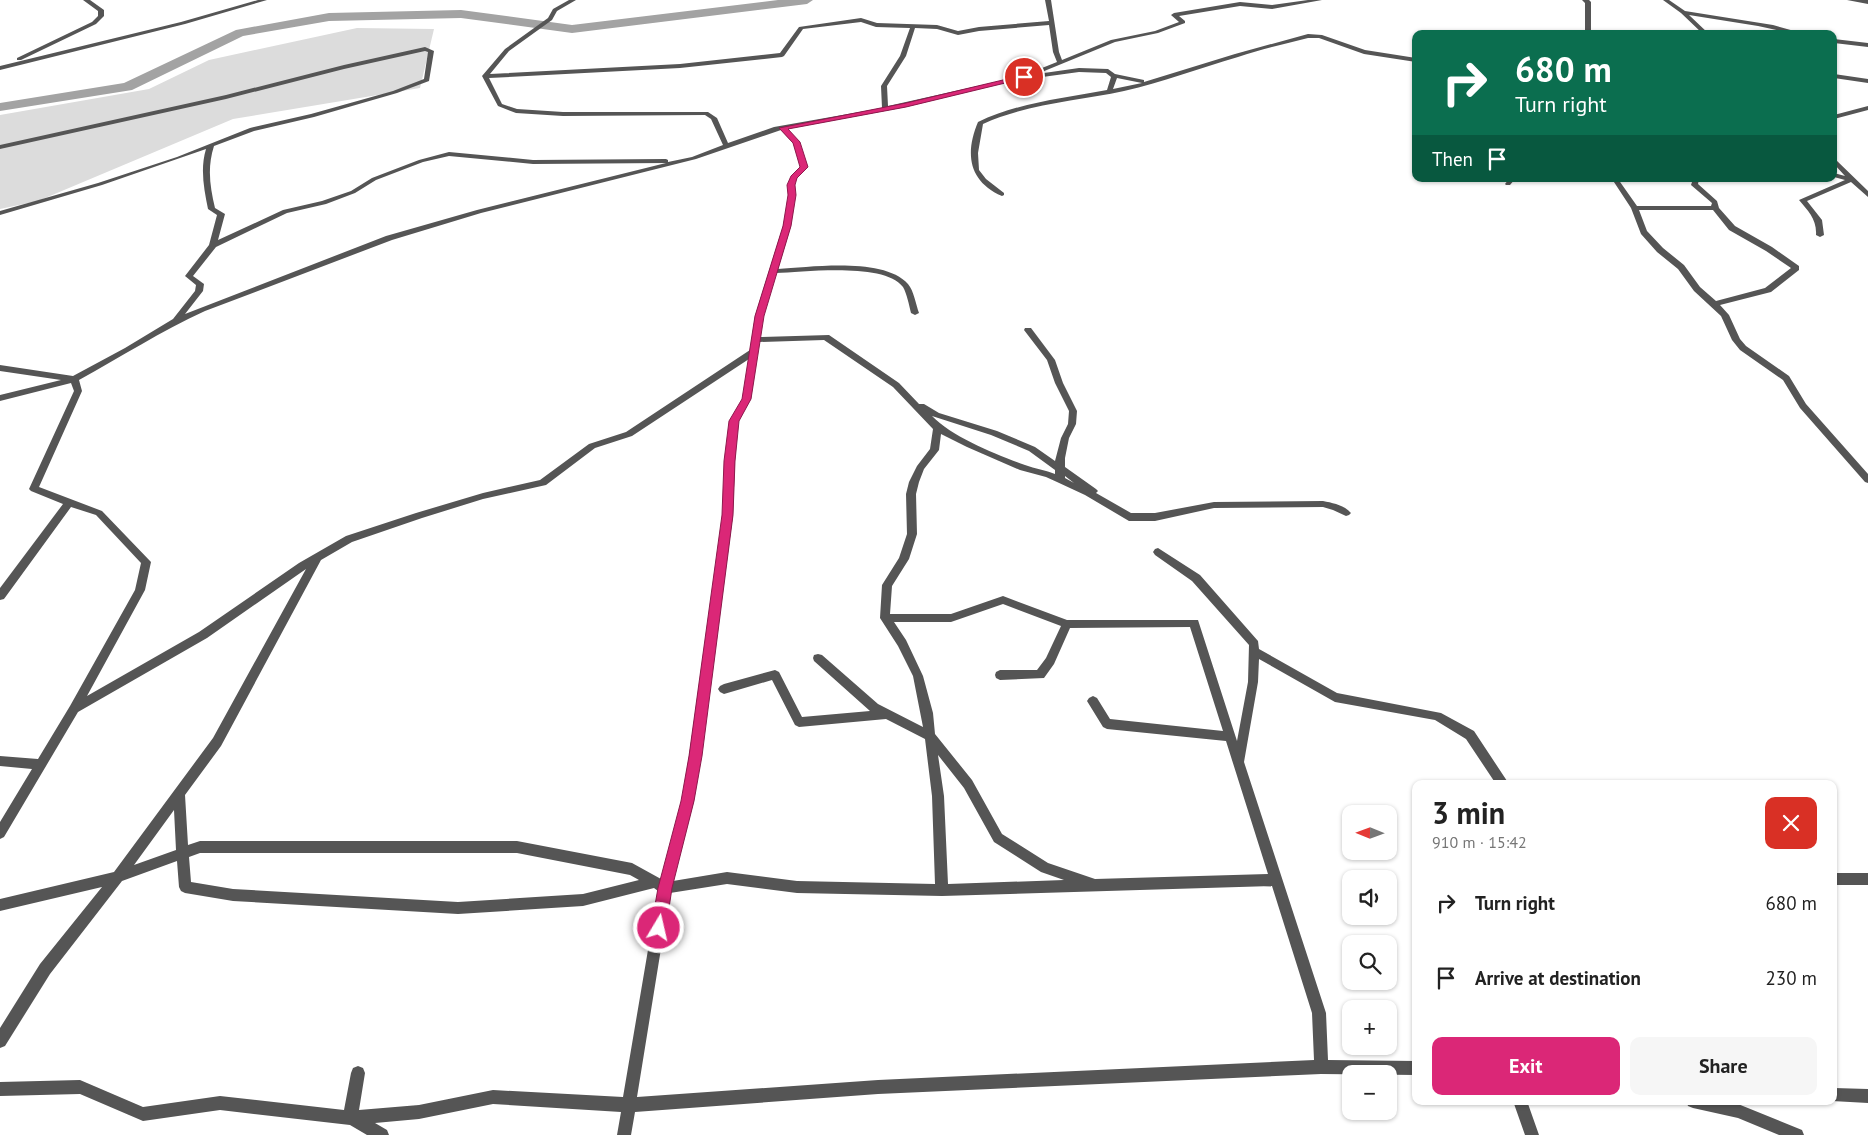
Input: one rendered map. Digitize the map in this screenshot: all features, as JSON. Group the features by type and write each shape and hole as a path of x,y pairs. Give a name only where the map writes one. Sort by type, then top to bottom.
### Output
{"street":[{"path":"0,68 60,41 94,23 100,16 101,10 86,0"},
{"path":"0,68 183,23 264,0"},
{"path":"485,76 508,50 550,19 555,10 574,0"},
{"path":"1048,0 1050,23 1060,62"},
{"path":"1024,77 1113,41 1156,32 1183,22 1174,15 1240,4 1272,7 1319,0"},
{"path":"1584,0 1588,2 1588,30"},
{"path":"1666,0 1683,12 1702,30"},
{"path":"1850,0 1868,2"},
{"path":"1683,12 1737,22 1767,24 1788,30"},
{"path":"485,76 680,66 782,55 801,28 860,20 876,25 937,27 958,33 980,29 1050,23"},
{"path":"885,110 884,86 903,56 913,27"},
{"path":"1002,194 982,178 976,170 976,136 980,123 995,116 1167,78 1237,55 1308,36 1320,36 1371,53 1412,59"},
{"path":"1837,42 1868,45"},
{"path":"0,147 226,97 353,65 425,49 431,51 427,80 395,92 312,116 252,130 179,158 100,184 0,213"},
{"path":"0,398 76,385 176,321 264,285 389,238 479,211 694,158 783,128 885,110 1024,77 1084,70 1108,71 1114,76 1143,82 1167,78"},
{"path":"485,76 500,105 516,111 572,114 706,113 714,118 726,146"},
{"path":"1109,92 1114,82 1114,76"},
{"path":"1837,76 1868,81"},
{"path":"1837,116 1868,108"},
{"path":"624,1135 660,885 688,801 695,756 728,515 734,421 746,399 760,316 787,226 792,195 791,185 794,177 804,167 796,142 783,128"},
{"path":"176,321 200,288 200,284 189,276 213,245 221,214 212,209 205,178 207,155 211,145"},
{"path":"213,245 285,212 324,203 352,192 374,179 449,154 542,162 664,161 694,158"},
{"path":"1837,163 1868,195"},
{"path":"1837,176 1852,179"},
{"path":"1820,235 1821,225 1815,212 1802,200 1852,179"},
{"path":"1617,182 1634,208 1644,232 1660,250 1681,266 1698,288 1715,304 1724,315 1736,340 1743,348 1786,378 1803,406 1868,480"},
{"path":"1695,182 1694,186 1715,202 1716,208 1732,228 1769,249 1796,268 1784,279 1767,290 1728,298 1715,304"},
{"path":"1634,208 1716,208"},
{"path":"774,271 860,268 879,271 894,276 906,286 915,313"},
{"path":"1028,330 1051,360 1059,383 1073,411 1072,424 1060,458 1060,480"},
{"path":"755,340 826,337 896,385 938,428 988,453 1060,480 1112,506"},
{"path":"74,709 203,635 349,539 483,496 542,483 592,446 629,434 658,417 753,352"},
{"path":"0,368 76,385"},
{"path":"0,833 74,709 140,590 146,562 99,513 34,489 76,385"},
{"path":"911,401 936,415 966,423 1014,441 1040,454 1085,484 1129,517 1155,517 1214,505 1323,504 1336,507 1346,513"},
{"path":"938,428 934,450 920,468 914,482 911,494 912,534 904,559 887,585 886,620 902,643 918,676 930,737 938,796 942,890"},
{"path":"0,596 69,503"},
{"path":"1158,552 1196,578 1254,644 1253,682 1239,763"},
{"path":"0,1041 45,969 118,877 216,742 318,558"},
{"path":"886,620 951,618 1003,600 1067,624 1194,623 1319,1013 1321,1067"},
{"path":"1000,676 1040,675 1050,661 1067,624"},
{"path":"1254,651 1335,697 1437,716 1470,734 1500,780"},
{"path":"818,658 874,707 930,737 968,784 998,838 1045,868 1098,886"},
{"path":"724,689 775,675 799,722 887,714"},
{"path":"1093,701 1107,724 1231,737"},
{"path":"0,761 41,764"},
{"path":"179,793 185,887 233,895 458,908 584,900 660,885 727,878 797,887 942,890 1277,880"},
{"path":"0,905 118,877 200,847 517,847 632,869 660,885"},
{"path":"1837,879 1868,879"},
{"path":"0,1090 80,1087 143,1114 220,1103 350,1118 419,1112 493,1097 629,1105 878,1087 1321,1067 1412,1068"},
{"path":"350,1118 358,1073"},
{"path":"1837,1095 1868,1096"},
{"path":"1521,1105 1532,1135"},
{"path":"1711,1105 1738,1111 1797,1135"},
{"path":"350,1118 382,1135"}],"shaded area":[{"path":"357,28 434,29 420,88 233,119 38,201 0,209 0,115 149,89 209,60"}],"waterway":[{"path":"0,107 127,87 240,33 329,17 461,14 572,29 807,0"}],"route":[{"path":"659,928 665,888 688,801 695,756 728,515 734,421 746,399 753,348 760,316 787,226 792,195 791,185 794,177 804,167 796,142 783,128 885,110 1024,77"}]}
